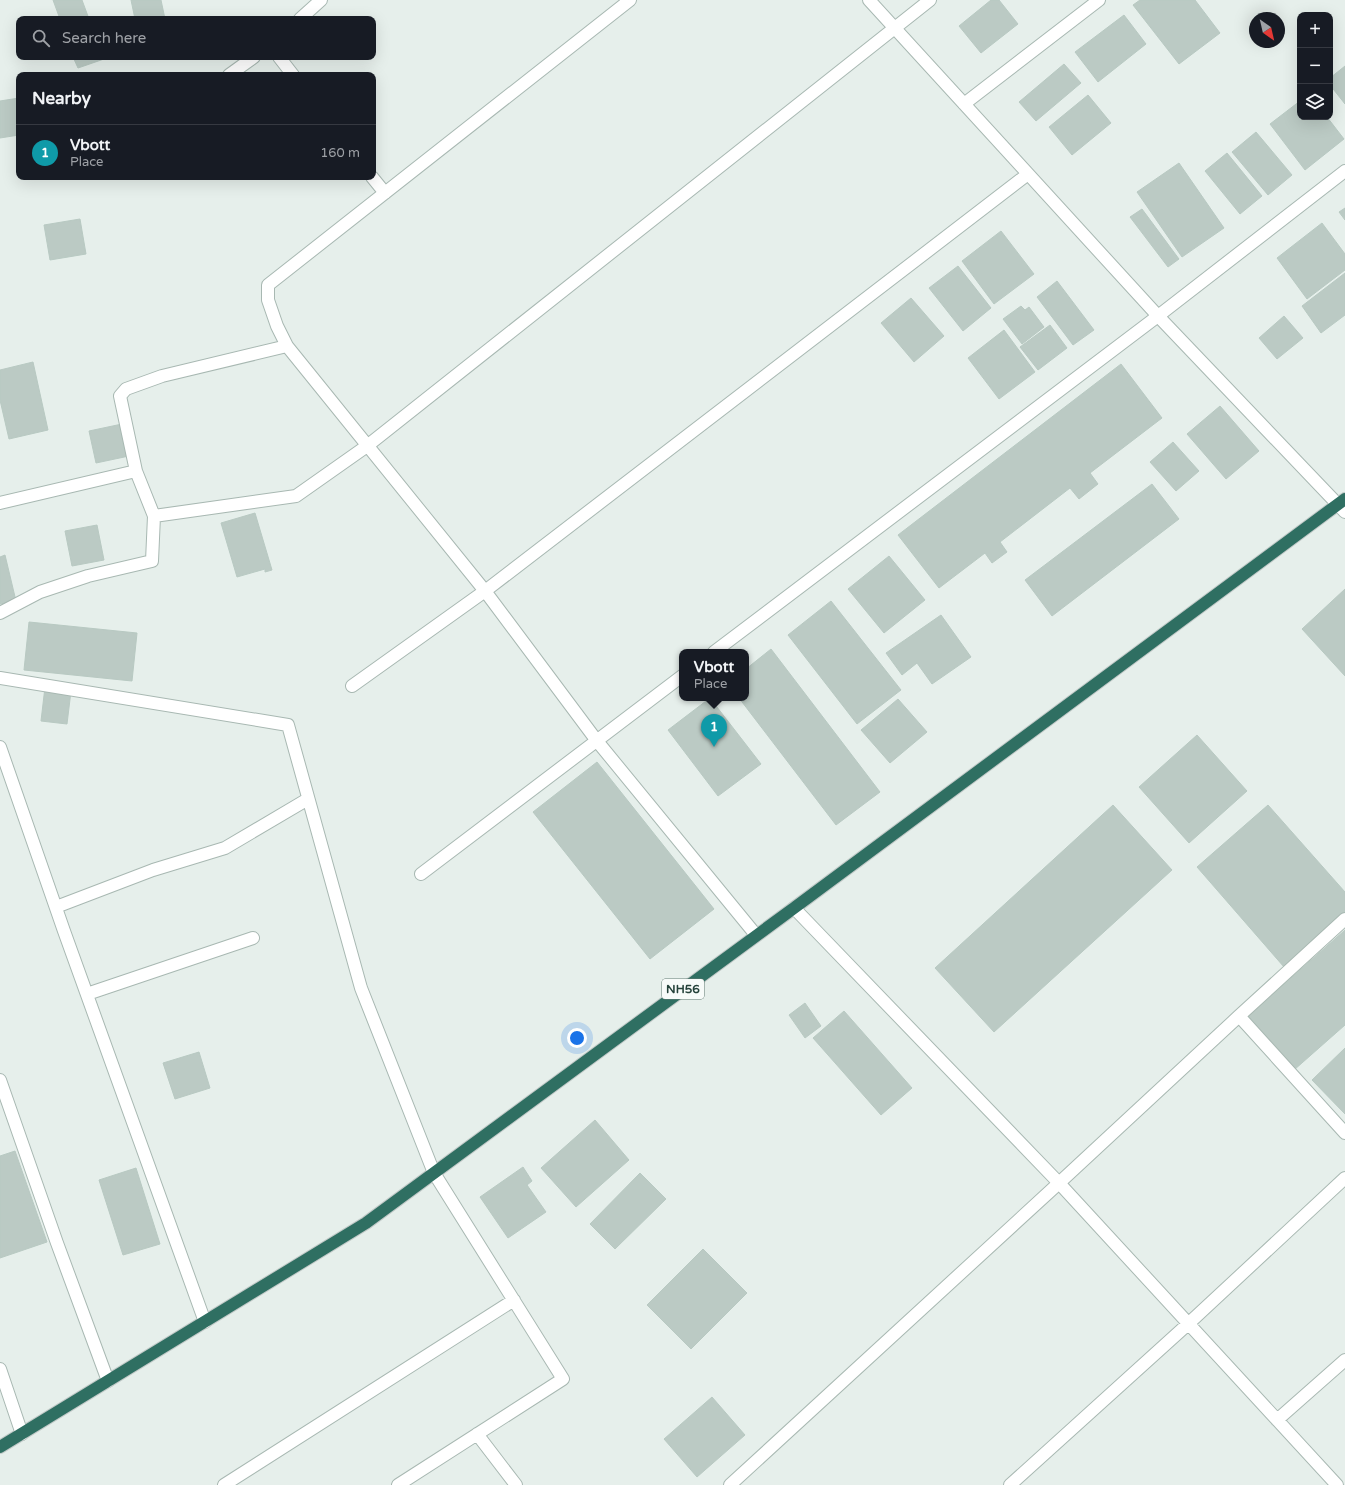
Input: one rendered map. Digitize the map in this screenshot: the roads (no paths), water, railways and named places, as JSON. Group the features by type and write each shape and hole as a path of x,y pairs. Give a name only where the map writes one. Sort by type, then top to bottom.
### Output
{"highway":[{"name":"NH56","path":"0,1447 366,1223 1342,505"}],"street":[{"path":"303,16 321,0"},
{"path":"630,0 268,285 268,300 277,326 287,346 485,591 597,741 756,935"},
{"path":"869,0 1158,316 1342,505"},
{"path":"154,516 296,496 367,446 930,0"},
{"path":"964,104 1099,0"},
{"path":"233,72 250,60"},
{"path":"281,60 291,72"},
{"path":"718,649 1158,316 1345,171"},
{"path":"352,686 485,591 1028,174"},
{"path":"374,180 385,193"},
{"path":"0,613 40,592 68,582 152,561 154,516 136,471 120,396 126,388 162,376 287,346"},
{"path":"0,503 136,471"},
{"path":"0,678 288,725 362,988 434,1173 563,1379 398,1485"},
{"path":"421,874 679,678"},
{"path":"0,747 205,1322"},
{"path":"56,907 153,870 225,848 308,799"},
{"path":"794,908 1059,1183 1337,1485"},
{"path":"730,1485 1345,919"},
{"path":"87,994 253,938"},
{"path":"1239,1016 1345,1133"},
{"path":"0,1080 57,1243 108,1381"},
{"path":"1010,1485 1188,1324 1345,1178"},
{"path":"224,1485 514,1300"},
{"path":"1277,1420 1345,1360"},
{"path":"0,1369 22,1434"},
{"path":"477,1434 516,1485"}],"place":[{"name":"Vbott","path":"714,747"}]}
